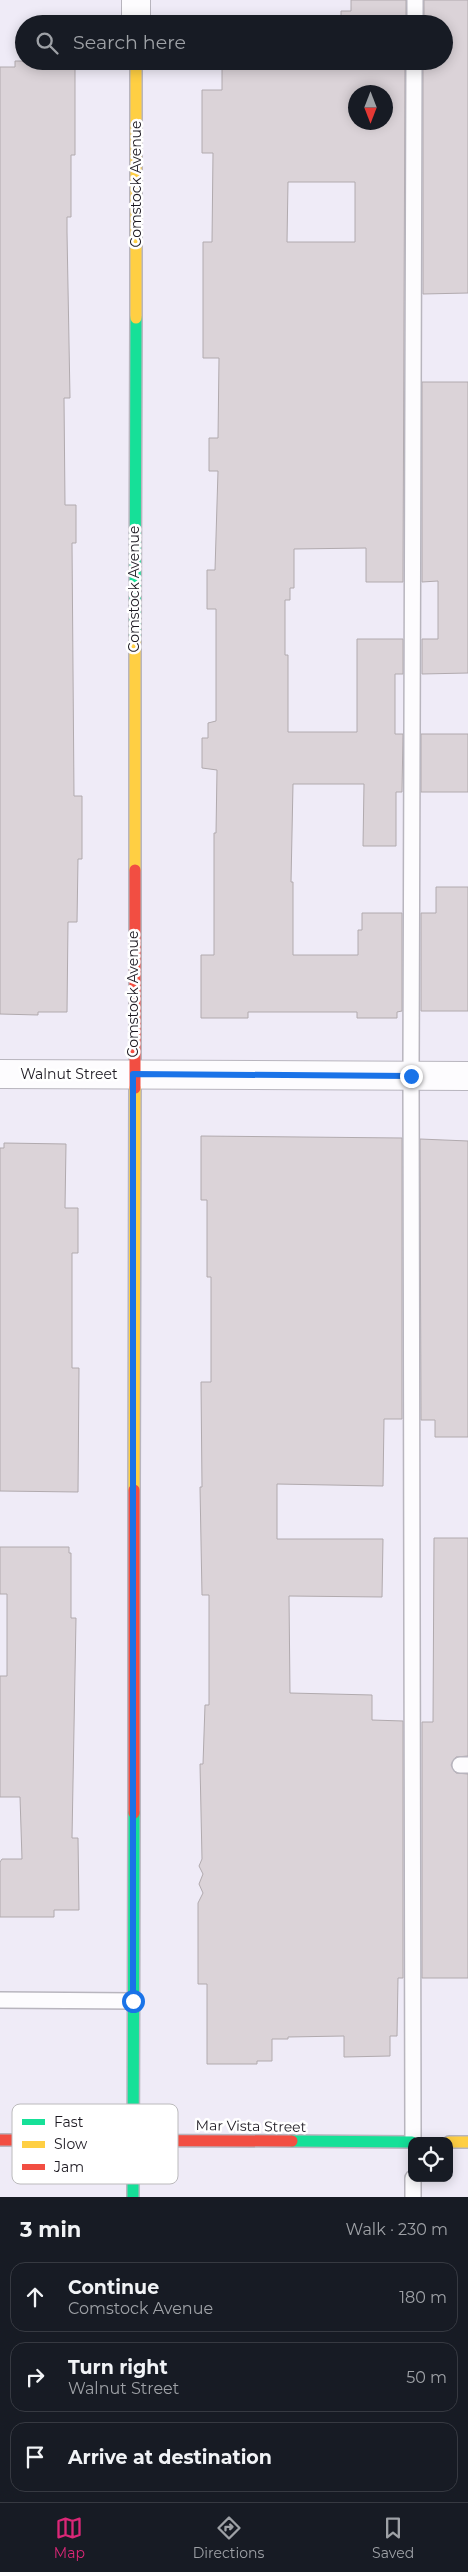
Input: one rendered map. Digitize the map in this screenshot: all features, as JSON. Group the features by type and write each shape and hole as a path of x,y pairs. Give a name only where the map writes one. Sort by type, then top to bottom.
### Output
{"street":[{"path":"136,0 136,15"},
{"name":"Comstock Avenue","path":"133,2104 133,1074 136,70"},
{"name":"Walnut Street","path":"0,1074 468,1076"},
{"name":"Mar Vista Street","path":"178,2139 408,2142"},
{"path":"453,2142 468,2142"},
{"name":"Comstock Avenue","path":"133,2184 133,2197"}],"lane":[{"path":"414,15 415,0"},
{"path":"413,2137 411,1076 414,70"},
{"path":"0,2000 133,2001"},
{"path":"413,2182 413,2197"}],"building":[{"path":"351,0 406,0 406,15 341,15 341,11 351,11"},
{"path":"424,0 468,0 468,293 423,294 423,70 453,70 453,15 424,15"},
{"path":"0,67 15,67 15,70 75,70 75,155 71,155 71,217 67,217 70,398 64,398 65,505 76,505 76,543 72,543 74,796 82,796 82,859 78,859 77,922 68,922 67,1012 38,1012 38,1015 0,1014"},
{"path":"222,70 405,70 403,582 366,582 366,548 294,549 294,588 290,588 290,600 285,600 285,655 288,655 288,732 357,732 357,639 403,639 403,674 395,674 395,734 403,734 402,792 396,792 396,846 363,846 364,784 293,784 291,882 293,882 293,955 358,955 358,930 362,930 362,913 402,913 402,1011 397,1012 397,1018 357,1018 357,1012 248,1012 248,1018 201,1018 201,955 214,955 214,833 216,833 217,770 202,768 202,738 208,738 208,723 216,721 216,609 207,609 207,570 215,570 218,471 209,471 209,438 218,438 219,358 203,358 203,242 212,242 213,153 202,153 202,90 222,90","holes":["288,182 355,182 355,242 287,242"]},
{"path":"422,382 468,382 468,673 422,674 422,639 438,639 438,581 422,582"},
{"path":"421,734 468,734 468,792 421,792"},
{"path":"436,887 468,887 468,1011 421,1011 421,913 436,913"},
{"path":"201,1136 402,1138 402,1419 384,1419 383,1486 277,1484 277,1539 383,1539 382,1597 289,1596 290,1693 372,1695 372,1720 403,1721 403,1978 398,1978 397,2036 390,2036 390,2056 344,2057 344,2036 288,2037 288,2039 272,2039 272,2061 257,2061 257,2064 207,2064 207,1984 198,1984 198,1903 203,1893 199,1884 203,1874 199,1866 202,1859 200,1764 203,1764 205,1705 209,1705 209,1595 202,1595 200,1487 202,1487 201,1382 211,1382 211,1277 207,1277 207,1200 201,1200"},
{"path":"420,1139 468,1141 468,1437 435,1437 435,1420 421,1420"},
{"path":"4,1143 66,1144 65,1208 78,1208 78,1253 72,1253 72,1368 79,1368 78,1492 0,1491 0,1148 4,1148"},
{"path":"434,1538 468,1538 468,1756 456,1757 451,1765 456,1773 468,1774 468,1978 422,1978 422,1722 433,1722"},
{"path":"0,1547 69,1547 69,1553 71,1553 71,1618 76,1618 72,1838 78,1838 79,1910 54,1910 54,1917 0,1917 0,1862 2,1859 22,1859 20,1797 0,1797 0,1676 7,1676 7,1594 0,1594"}],"traffic: fast":[{"path":"135,640 136,318"},
{"path":"133,2104 134,1813"},
{"path":"292,2141 408,2142"},
{"path":"133,2184 133,2197"}],"traffic: slow":[{"path":"136,70 136,318"},
{"path":"135,640 135,870"},
{"path":"134,1490 135,1088"},
{"path":"453,2142 468,2142"}],"traffic: jam":[{"path":"135,870 135,1088"},
{"path":"134,1490 134,1813"},
{"path":"0,2140 12,2140"},
{"path":"178,2141 292,2141"}],"route":[{"path":"133,2001 133,1074 411,1076"}]}
